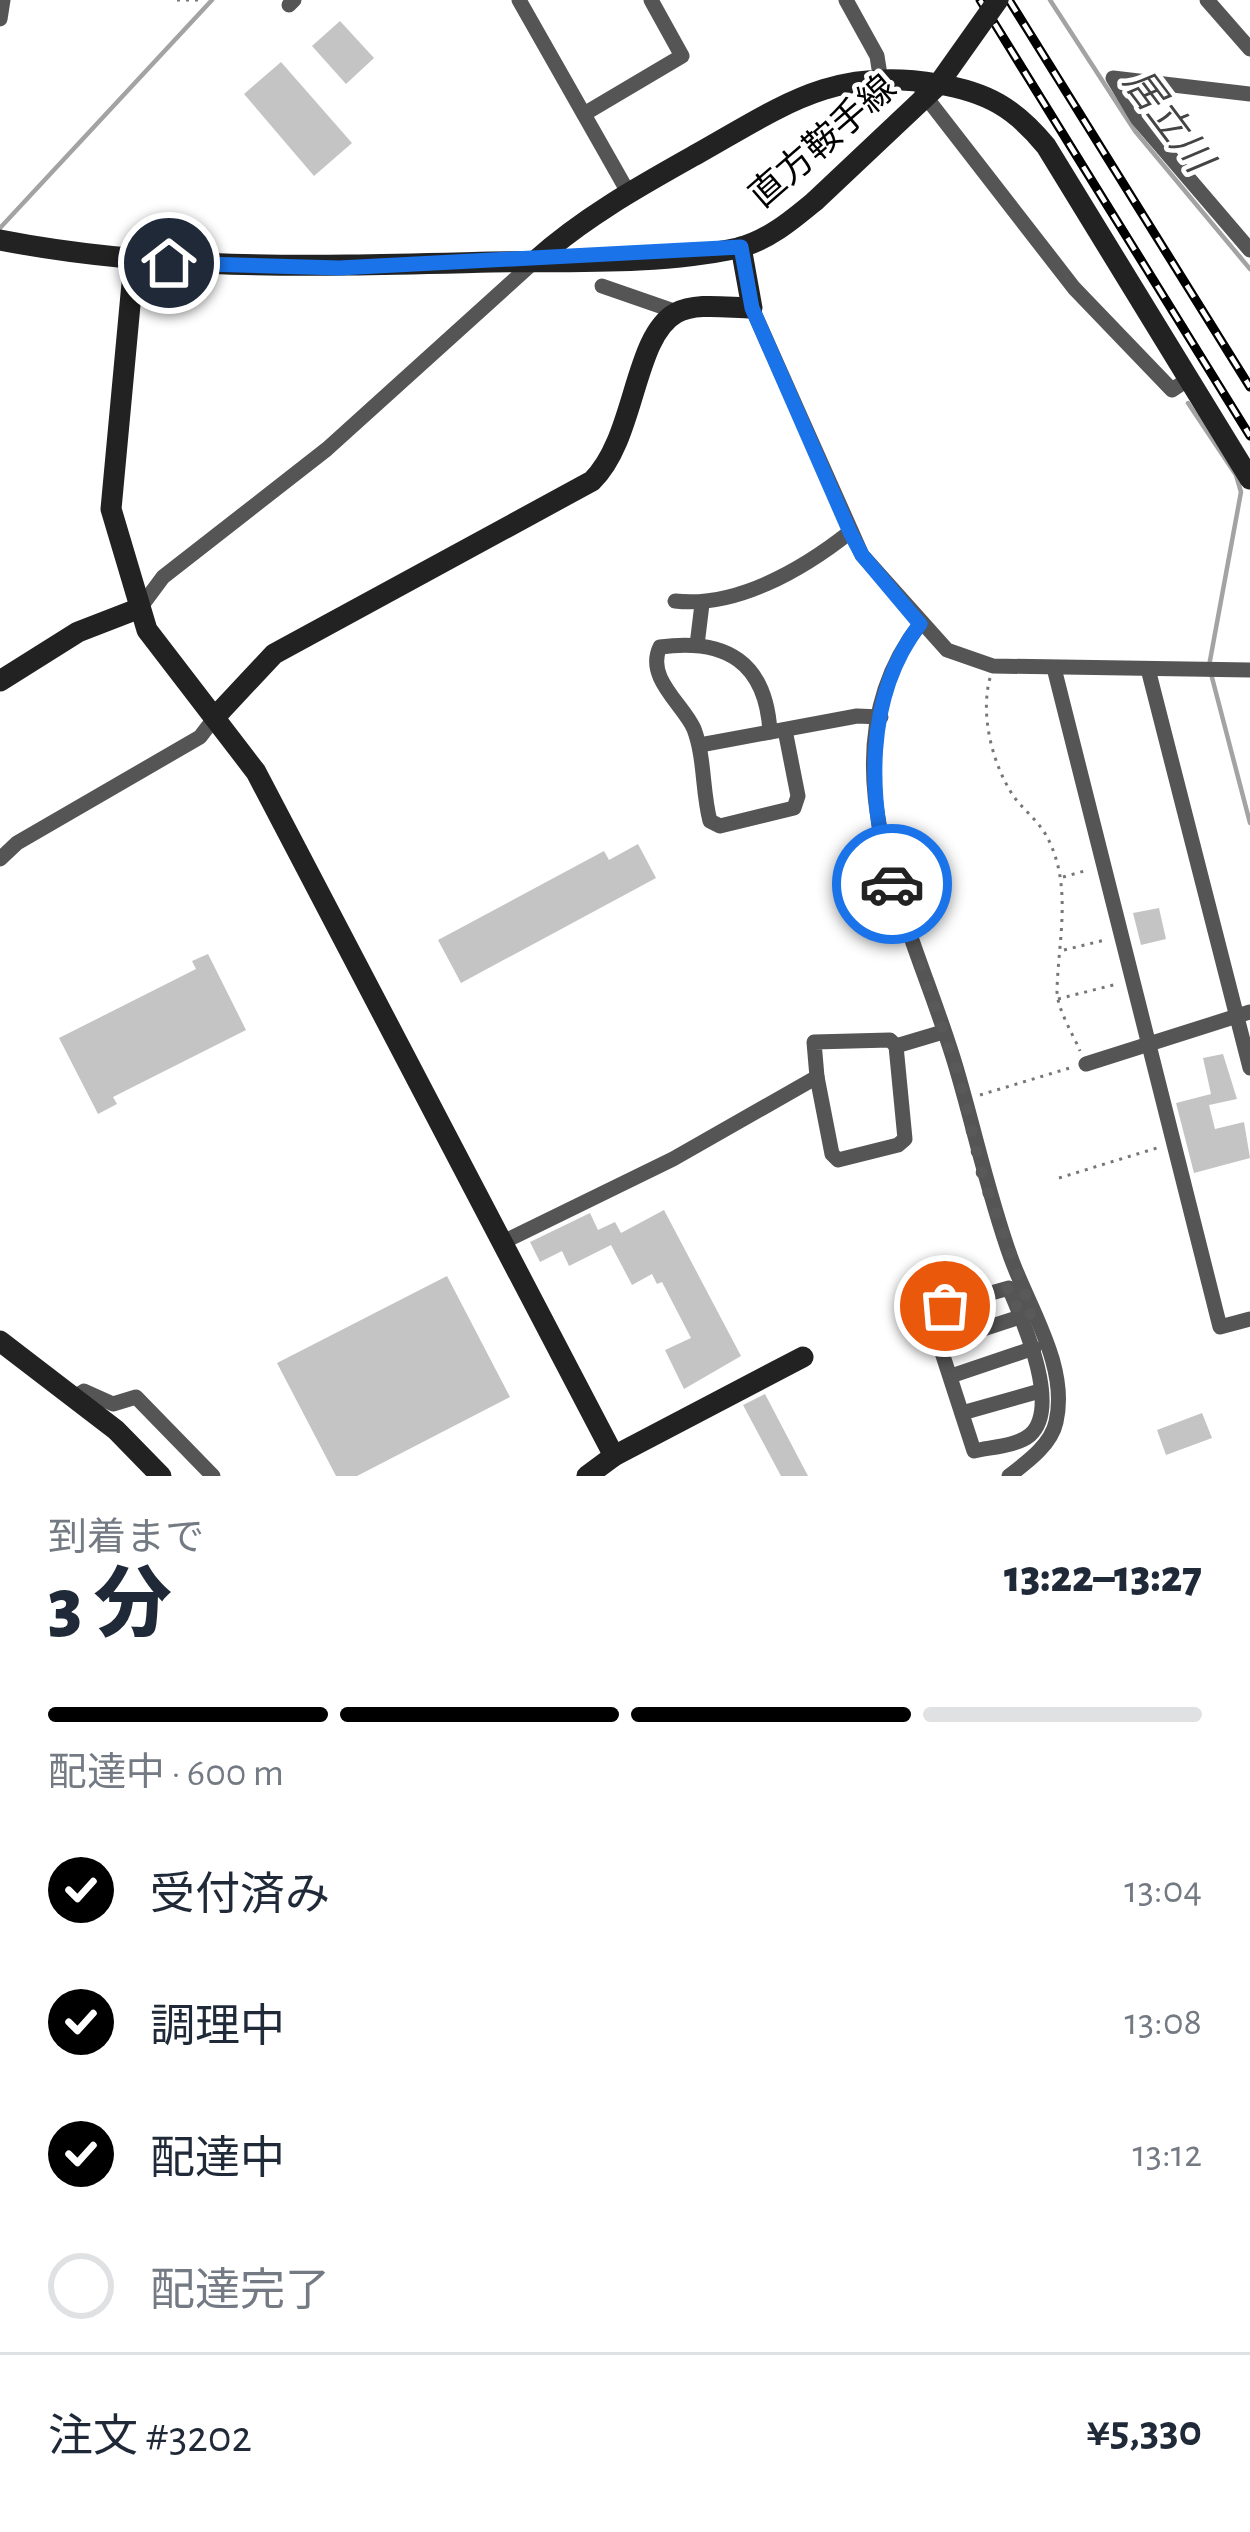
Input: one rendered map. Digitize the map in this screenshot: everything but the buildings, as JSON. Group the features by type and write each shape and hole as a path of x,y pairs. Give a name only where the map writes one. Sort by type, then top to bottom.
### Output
{"street":[{"path":"0,19 3,0"},
{"path":"520,0 628,192"},
{"path":"584,114 682,56 651,0"},
{"path":"846,0 877,56 880,76"},
{"name":"直方鞍手線","path":"0,240 134,262 339,268 741,247 780,230 937,86 998,0"},
{"path":"1208,0 1250,49"},
{"path":"0,681 35,654 140,608 163,577 327,449 536,261 628,192 800,95 880,76 973,89 1020,114 1046,146 1250,479"},
{"path":"908,78 944,115 1020,224 1074,288 1172,390 1190,378"},
{"path":"1250,94 1113,78 1137,118 1250,250"},
{"path":"741,247 752,308 850,532 874,572 947,650 993,666 1250,670"},
{"path":"134,262 111,509 140,608 161,649 216,716 301,854 614,1456"},
{"path":"602,286 677,312 752,308"},
{"path":"0,859 17,843 200,737 274,654 592,481 610,464 649,345 677,312"},
{"path":"675,601 702,604 737,598 850,532"},
{"path":"697,645 702,604"},
{"path":"920,624 896,655 881,717 872,794 880,843 944,1032 983,1178 1027,1315 1034,1348 1040,1391 1038,1424 1025,1439 974,1451 933,1325 945,1306 1009,1288 1027,1315 1046,1340 1058,1396 1056,1425 1046,1442 1009,1476"},
{"path":"697,645 725,650 760,680 798,796 794,808 720,826 710,821 700,780 700,746 655,658 660,647 697,645"},
{"path":"1054,668 1220,1328 1250,1319"},
{"path":"1148,669 1244,1014 1250,1068"},
{"path":"700,746 856,716 881,717"},
{"path":"1086,1064 1244,1014"},
{"path":"896,1046 944,1032"},
{"path":"890,1040 896,1046 905,1139 898,1145 838,1160 832,1154 814,1042 890,1040"},
{"path":"503,1243 674,1159 817,1077"},
{"path":"940,1343 1027,1315"},
{"path":"0,1341 116,1430 160,1476"},
{"path":"951,1376 1034,1348"},
{"path":"587,1476 614,1456 803,1357"},
{"path":"73,1398 84,1391 113,1404 136,1397 213,1476"},
{"path":"962,1413 1040,1391"}],"path":[{"path":"178,0 198,0"},
{"path":"981,1093 1086,1064 1058,999 1064,950 1061,878 1047,836 1011,792 994,756 986,705 993,666"},
{"path":"1061,878 1101,866"},
{"path":"1064,950 1119,937"},
{"path":"1058,999 1130,980"},
{"path":"1059,1178 1173,1143"}],"waterway":[{"path":"0,228 212,0"},
{"name":"居立川","path":"1050,0 1135,131 1250,269"},
{"path":"1188,403 1236,475 1241,492 1209,666 1250,823"}],"railway":[{"path":"980,0 1250,436"},
{"path":"1009,0 1250,387"}],"way so far":[{"path":"892,884 958,1073 983,1178 1032,1313 1021,1317 1009,1288 945,1306"}],"route":[{"path":"169,263 339,268 701,253 741,247 752,308 850,532 887,588 920,624 896,655 881,717 872,794 892,884"}]}
